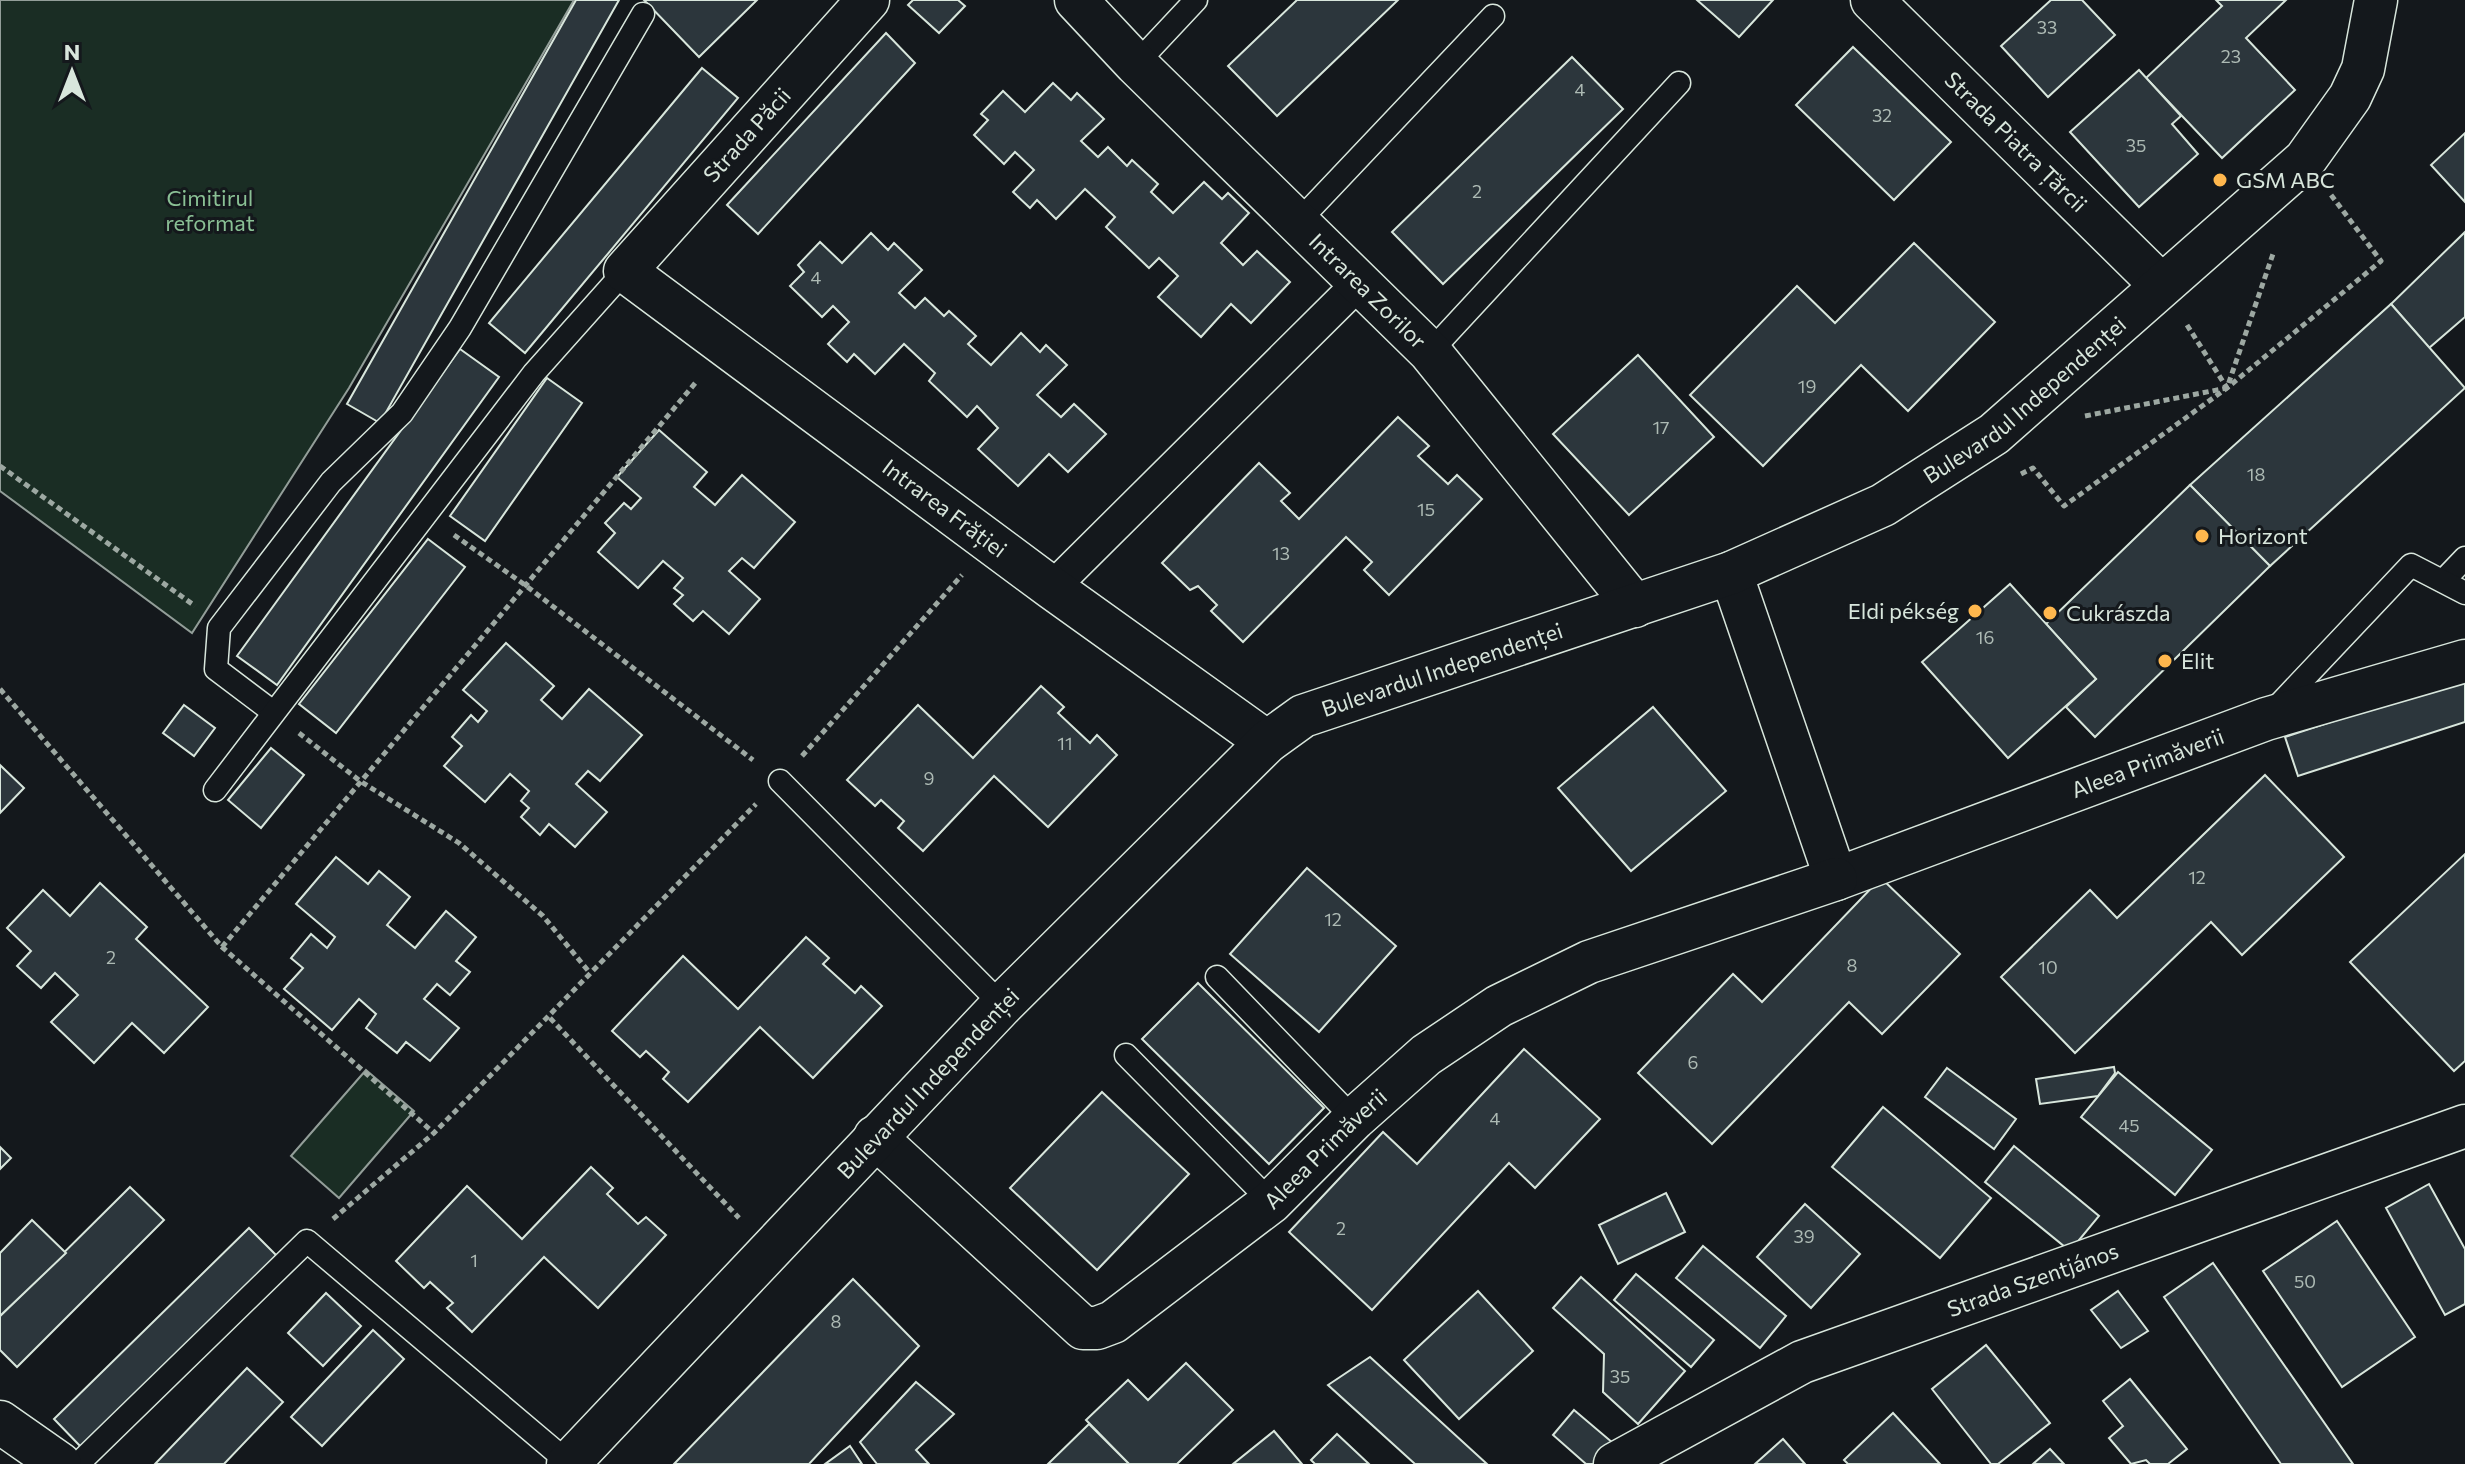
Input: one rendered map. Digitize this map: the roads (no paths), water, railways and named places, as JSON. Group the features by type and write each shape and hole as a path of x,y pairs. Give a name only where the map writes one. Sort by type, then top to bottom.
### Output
{"street":[{"name":"Strada Păcii","path":"625,271 868,0"},
{"name":"Intrarea Zorilor","path":"1076,0 1136,64 1430,352 1635,606"},
{"name":"Strada Piatra Țărcii","path":"1872,0 2160,284"},
{"name":"Bulevardul Independenței","path":"568,1463 1002,1005 1267,742 1303,716 1731,573 1883,505 1994,434 2160,284 2305,160 2350,97 2363,69 2376,0"},
{"name":"Intrarea Frăției","path":"625,271 1052,588 1267,742"},
{"path":"1052,588 1359,283"},
{"path":"1731,573 1836,879"},
{"name":"Aleea Primăverii","path":"875,1137 1083,1328 1097,1328 1113,1322 1271,1202 1354,1119 1426,1055 1499,1006 1589,962 1836,879 2266,719 2465,661"},
{"name":"Strada Szentjános","path":"1615,1464 1802,1362 2465,1126"},
{"path":"0,1422 60,1464"}],"lane":[{"path":"1136,64 1196,0"},
{"path":"273,712 216,669 219,628 331,482 402,413 460,328 643,14"},
{"path":"1297,223 1493,16"},
{"path":"1430,352 1679,83"},
{"path":"215,790 534,373 625,271"},
{"path":"2443,581 2465,558"},
{"path":"2266,719 2411,565 2465,593"},
{"path":"780,781 1002,1005"},
{"path":"1217,977 1354,1119"},
{"path":"1126,1055 1271,1202"},
{"path":"78,1464 307,1241 568,1463"}],"place":[{"name":"GSM ABC","path":"2220,180"},
{"name":"Horizont","path":"2202,536"},
{"name":"Eldi pékség","path":"1975,611"},
{"name":"Cukrászda","path":"2050,613"},
{"name":"Elit","path":"2165,661"}],"park label":[{"name":"Cimitirul reformat","path":"210,210"}]}
